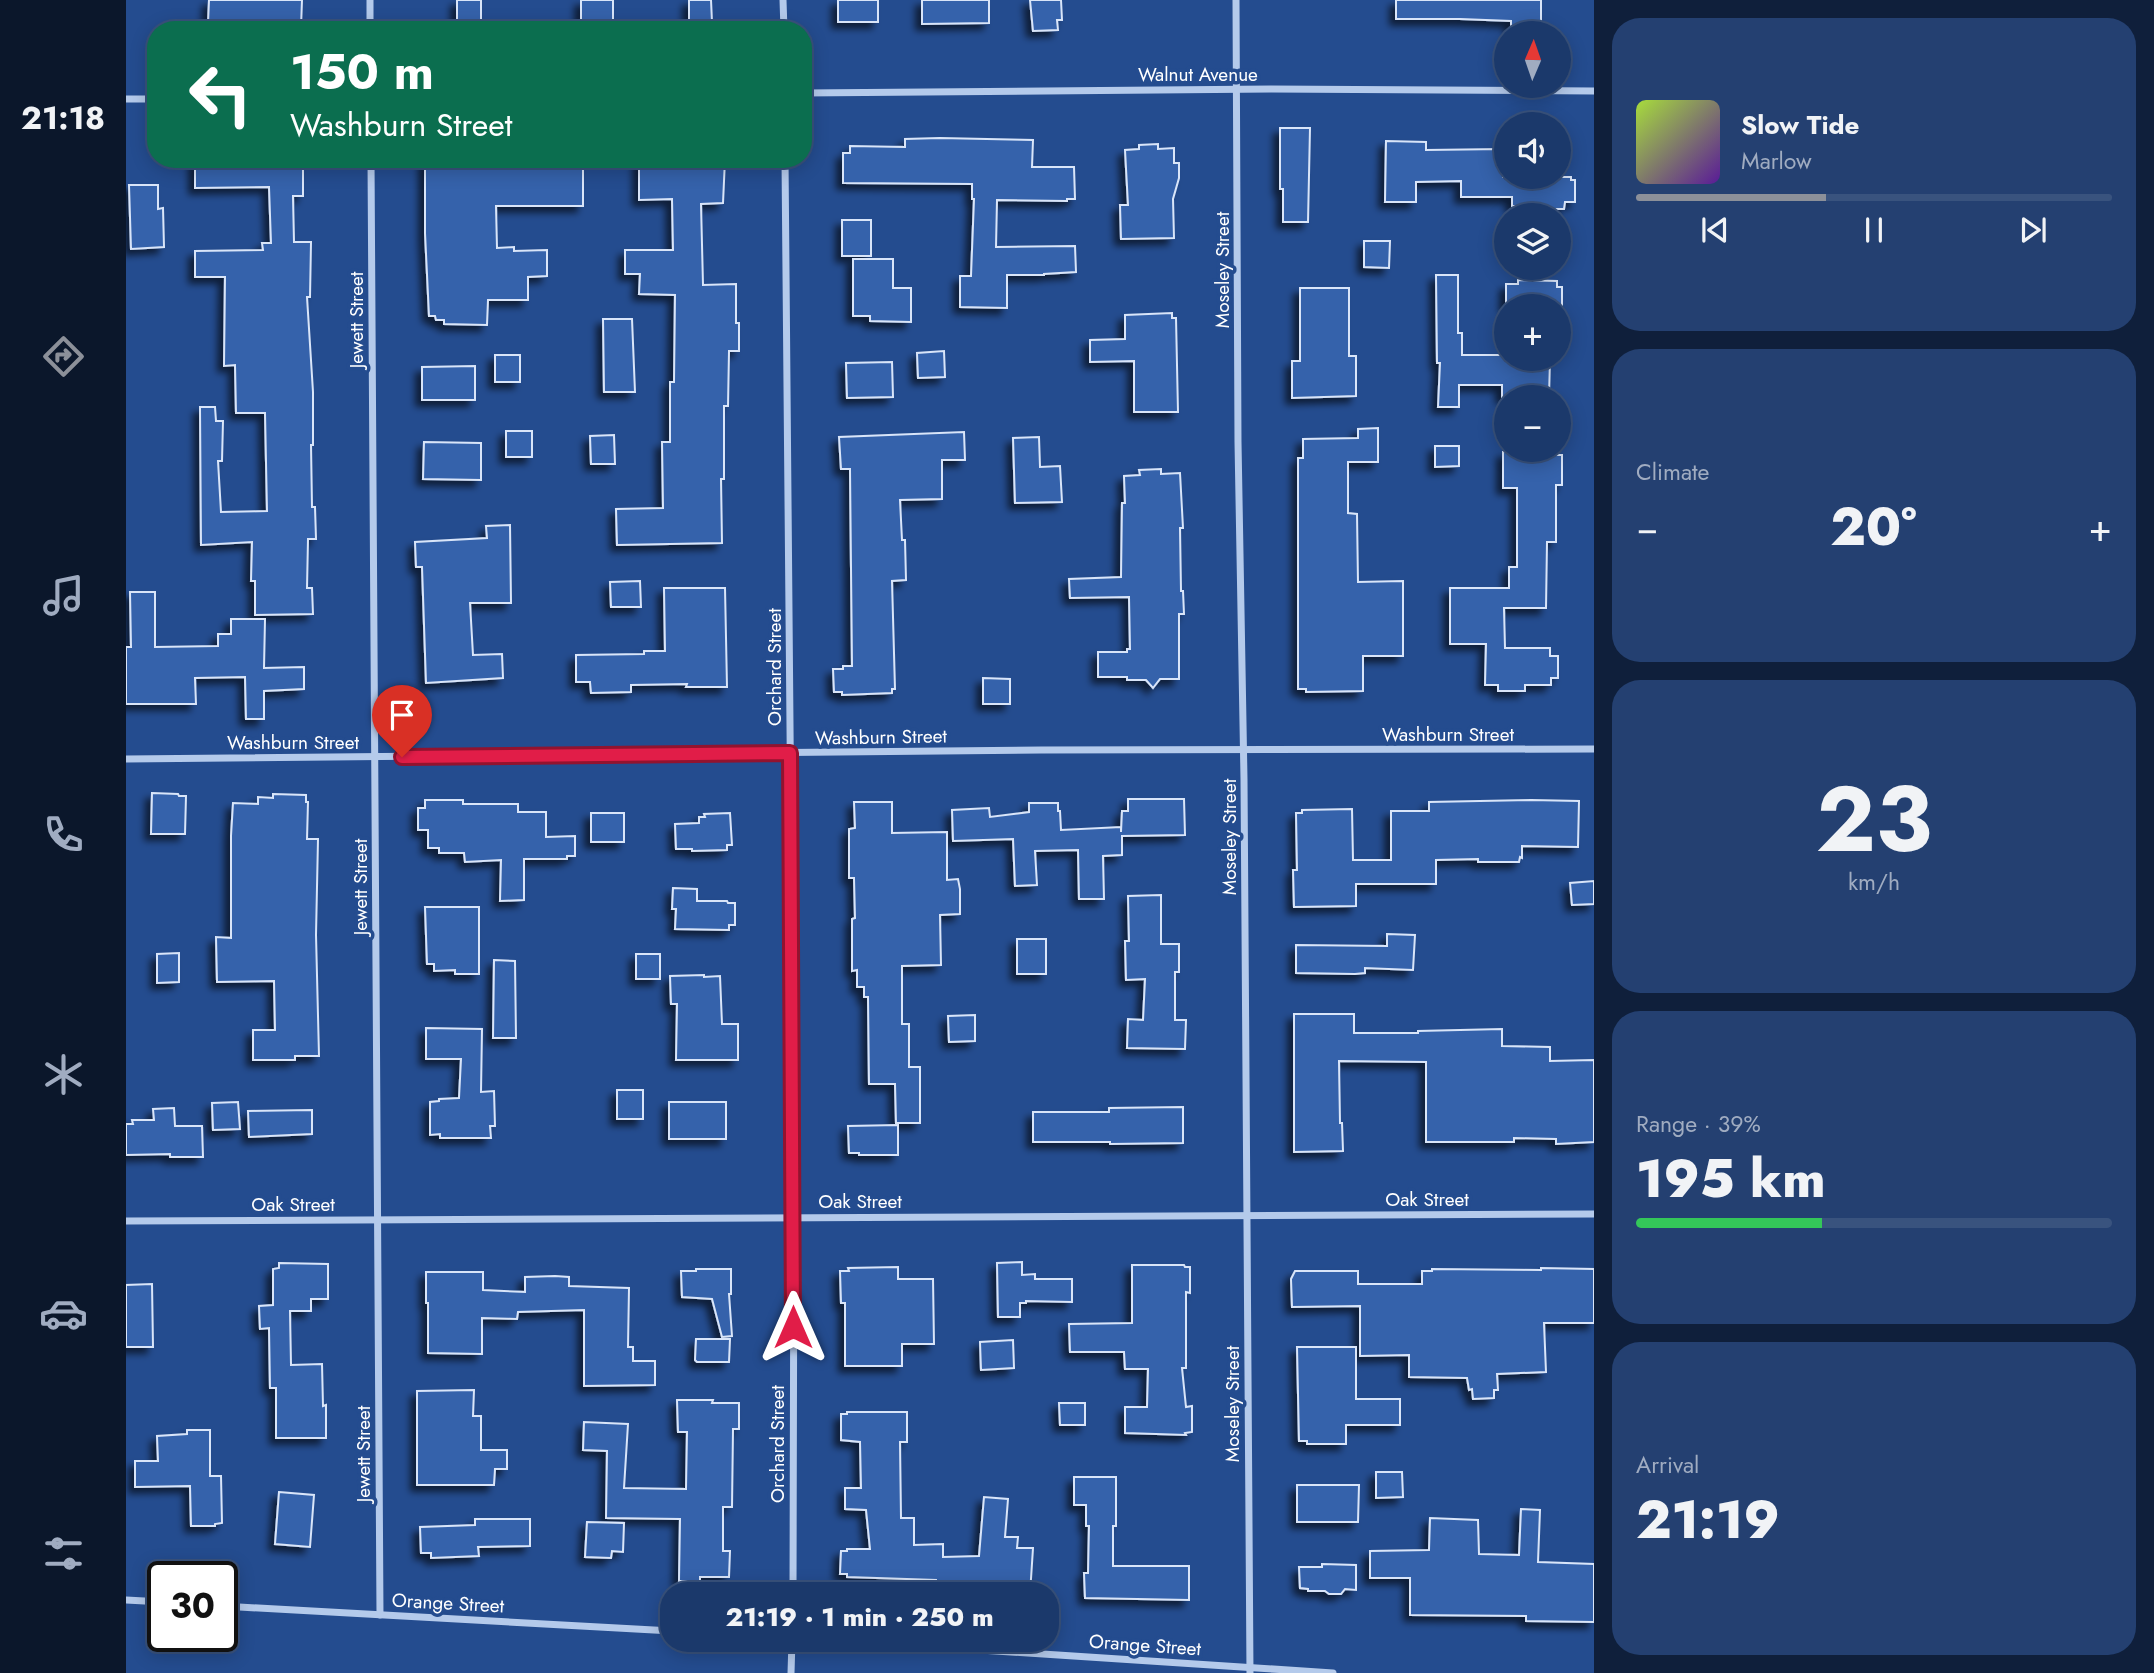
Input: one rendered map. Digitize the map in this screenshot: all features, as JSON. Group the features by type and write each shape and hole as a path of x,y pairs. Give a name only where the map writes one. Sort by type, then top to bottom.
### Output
{"street":[{"path":"370,0 370,21"},
{"path":"783,0 784,21"},
{"name":"Moseley Street","path":"1236,0 1250,1670"},
{"name":"Walnut Avenue","path":"812,93 1238,89 1594,91"},
{"path":"126,99 147,99"},
{"name":"Jewett Street","path":"371,168 380,1615"},
{"name":"Orchard Street","path":"785,168 794,1217 793,1582"},
{"name":"Washburn Street","path":"126,759 1041,750 1594,749"},
{"name":"Oak Street","path":"126,1221 1594,1214"},
{"path":"126,1600 147,1601"},
{"name":"Orange Street","path":"238,1606 660,1630"},
{"path":"791,1673 792,1652"},
{"name":"Orange Street","path":"997,1652 1250,1670 1333,1673"}],"building":[{"path":"209,0 302,0 301,21 208,21"},
{"path":"457,0 481,0 481,21 457,21"},
{"path":"581,0 613,0 613,21 581,21"},
{"path":"689,0 711,0 712,21 689,21"},
{"path":"838,0 878,0 878,22 838,22"},
{"path":"922,0 989,0 989,23 922,24"},
{"path":"1030,0 1061,0 1062,20 1057,20 1058,30 1033,31"},
{"path":"1396,0 1541,0 1541,21 1396,19"},
{"path":"1280,128 1310,128 1308,222 1283,222"},
{"path":"905,139 1033,140 1032,167 1074,167 1075,199 997,200 996,247 1075,246 1076,272 1007,275 1007,308 960,307 960,276 971,276 974,199 972,184 843,183 843,153 850,153 850,146 905,147"},
{"path":"1386,141 1426,142 1426,150 1494,149 1494,189 1571,189 1571,180 1575,180 1575,202 1512,203 1512,197 1461,197 1461,181 1416,182 1416,202 1385,202"},
{"path":"1158,144 1158,149 1174,148 1174,163 1179,163 1179,178 1173,199 1174,238 1121,239 1120,205 1128,205 1125,150 1139,149 1139,145"},
{"path":"195,168 303,168 303,196 293,196 294,242 311,242 310,297 307,297 313,392 312,507 315,507 316,539 308,539 307,588 312,588 313,614 255,615 255,581 251,581 252,542 201,545 200,407 215,407 216,421 223,421 222,461 218,461 221,512 267,511 265,413 236,413 235,365 224,366 225,277 195,277 195,251 263,250 262,243 271,243 269,187 195,188"},
{"path":"425,168 583,168 583,206 496,206 497,248 514,247 514,251 547,250 547,276 528,277 528,300 488,300 487,325 444,324 444,320 429,316"},
{"path":"639,168 725,168 723,203 701,204 703,285 736,284 736,323 739,323 739,351 729,351 728,406 724,406 722,543 617,545 616,509 663,508 662,442 670,442 670,382 674,382 675,295 639,294 640,274 625,274 625,250 673,250 672,199 639,200"},
{"path":"129,185 158,185 158,209 163,208 164,247 131,249"},
{"path":"842,220 871,220 871,256 842,256"},
{"path":"1364,241 1390,241 1389,268 1364,267"},
{"path":"853,259 893,259 893,288 911,288 911,322 870,321 870,316 853,316"},
{"path":"1436,275 1458,275 1458,333 1462,333 1462,355 1494,355 1494,371 1550,371 1549,385 1459,385 1459,407 1438,407 1440,363 1437,363"},
{"path":"1518,280 1557,281 1557,287 1562,287 1562,294 1506,294 1506,284 1518,284"},
{"path":"1300,288 1349,288 1349,356 1356,356 1356,396 1292,398 1292,361 1300,361"},
{"path":"1172,313 1172,318 1176,318 1178,412 1134,412 1134,361 1090,362 1090,340 1125,339 1125,315"},
{"path":"603,319 632,319 635,392 604,392"},
{"path":"944,351 945,377 918,378 917,353"},
{"path":"495,355 520,355 520,382 495,382"},
{"path":"892,362 893,397 847,398 846,363"},
{"path":"475,366 475,400 422,400 422,367"},
{"path":"1378,428 1378,462 1348,462 1348,513 1357,514 1358,582 1403,581 1403,656 1363,656 1363,691 1306,692 1306,689 1298,689 1298,458 1303,458 1303,439 1358,438 1358,429"},
{"path":"506,431 532,431 532,457 506,457"},
{"path":"964,432 965,460 942,460 942,499 900,500 906,580 892,581 895,689 892,689 892,693 842,695 842,692 834,692 833,669 852,666 850,469 841,469 839,437"},
{"path":"614,435 615,464 591,464 590,436"},
{"path":"1039,437 1040,467 1060,466 1062,502 1015,503 1013,438"},
{"path":"424,442 481,443 481,480 423,479"},
{"path":"1435,446 1459,446 1459,466 1435,467"},
{"path":"1503,462 1562,462 1562,485 1556,485 1556,542 1547,542 1546,608 1504,608 1505,648 1550,648 1550,656 1558,656 1558,678 1551,678 1551,685 1525,685 1525,691 1498,691 1498,685 1485,685 1486,644 1450,644 1450,588 1509,588 1509,567 1517,567 1517,488 1503,488"},
{"path":"1161,469 1161,474 1180,473 1183,528 1180,528 1181,591 1184,614 1179,614 1179,679 1160,679 1153,688 1146,680 1098,677 1098,652 1127,652 1127,649 1130,649 1129,597 1070,598 1069,579 1121,577 1124,476 1140,475 1139,470"},
{"path":"510,525 511,603 470,603 473,655 502,654 503,678 426,683 422,567 416,567 415,542 487,538 486,526"},
{"path":"640,581 641,607 611,607 610,582"},
{"path":"664,588 725,588 727,687 686,687 687,684 631,685 631,692 591,693 590,682 576,682 576,655 665,651"},
{"path":"130,592 155,592 155,647 218,646 218,634 231,634 231,619 265,619 264,668 304,667 304,689 264,691 264,719 246,719 245,677 195,678 196,704 126,704 126,647 131,647"},
{"path":"983,678 1010,679 1010,704 983,704"},
{"path":"152,793 186,796 185,834 151,834"},
{"path":"273,794 306,795 307,839 318,839 316,935 319,1056 295,1056 295,1060 253,1060 253,1030 275,1030 274,981 217,982 216,937 231,938 233,803 258,804 258,797 273,798"},
{"path":"1128,799 1184,799 1185,835 1122,836 1122,855 1103,856 1104,899 1079,899 1078,850 1035,851 1037,885 1015,886 1013,839 953,841 952,810 989,808 990,817 1029,812 1029,803 1058,803 1061,830 1121,827 1121,832 1122,811 1128,811"},
{"path":"425,800 463,800 463,804 518,804 518,812 546,812 546,837 575,836 575,856 567,856 567,859 524,859 524,900 500,901 501,860 465,862 464,853 439,853 439,848 428,848 428,830 418,830 418,808 425,808"},
{"path":"1579,801 1578,847 1522,846 1522,858 1520,857 1519,862 1436,860 1436,884 1356,884 1356,906 1294,907 1293,870 1297,870 1296,813 1302,813 1302,810 1352,809 1353,860 1391,860 1391,811 1429,811 1429,802"},
{"path":"854,802 892,802 892,833 947,832 947,880 958,879 960,914 940,915 941,965 902,966 902,1024 909,1024 909,1067 920,1067 920,1123 896,1123 895,1084 869,1084 868,997 864,997 864,987 857,987 857,970 852,971 852,919 855,918 854,878 849,878 849,829 855,828"},
{"path":"591,813 624,813 624,842 591,842"},
{"path":"730,813 732,845 727,845 727,850 676,849 675,824 699,823 699,817 705,817 704,814"},
{"path":"1594,881 1594,904 1572,905 1570,883"},
{"path":"673,888 697,889 697,901 735,903 735,925 729,925 729,930 675,929"},
{"path":"1161,895 1161,944 1179,944 1179,972 1175,972 1175,1020 1186,1020 1185,1049 1127,1048 1128,1019 1143,1020 1145,979 1126,980 1128,896"},
{"path":"425,907 479,907 479,974 455,974 455,970 434,971 434,964 427,964"},
{"path":"1387,934 1415,935 1413,970 1365,968 1365,973 1355,974 1296,973 1296,945 1387,946"},
{"path":"1017,939 1046,939 1046,974 1017,974"},
{"path":"179,953 179,982 157,983 157,954"},
{"path":"636,954 660,954 660,979 636,979"},
{"path":"494,960 515,961 516,1038 493,1038"},
{"path":"670,976 720,976 722,1024 738,1024 738,1060 676,1060 677,1004 671,1004"},
{"path":"1294,1014 1354,1014 1354,1033 1502,1029 1502,1046 1550,1047 1550,1061 1594,1060 1594,1142 1556,1144 1556,1139 1514,1138 1514,1142 1426,1142 1426,1062 1339,1061 1343,1151 1294,1152"},
{"path":"975,1015 975,1041 949,1042 948,1016"},
{"path":"426,1028 482,1029 481,1092 494,1091 495,1126 490,1126 491,1138 440,1138 440,1134 430,1135 430,1102 459,1098 461,1059 426,1059"},
{"path":"617,1090 643,1090 643,1119 617,1119"},
{"path":"238,1102 240,1129 213,1130 212,1103"},
{"path":"669,1102 726,1102 726,1139 669,1139"},
{"path":"1183,1107 1183,1143 1033,1142 1033,1112 1109,1112 1109,1108"},
{"path":"174,1108 175,1126 202,1126 203,1157 170,1157 170,1154 126,1155 126,1124 133,1124 132,1120 154,1120 153,1109"},
{"path":"312,1110 312,1134 249,1137 248,1111"},
{"path":"898,1125 898,1155 849,1153 848,1126"},
{"path":"1022,1262 1022,1275 1035,1274 1035,1279 1072,1279 1072,1302 1026,1301 1020,1303 1020,1317 998,1317 997,1263"},
{"path":"279,1263 328,1264 328,1299 311,1299 311,1311 290,1311 291,1365 322,1364 326,1438 276,1438 276,1388 270,1388 269,1328 260,1329 259,1306 273,1305 273,1269 279,1268"},
{"path":"1132,1265 1190,1267 1190,1293 1186,1292 1186,1368 1182,1368 1186,1407 1192,1406 1192,1432 1185,1433 1186,1435 1125,1433 1125,1407 1147,1407 1148,1369 1125,1369 1124,1352 1070,1352 1069,1324 1132,1323"},
{"path":"898,1267 898,1279 933,1279 934,1344 902,1344 902,1366 845,1366 845,1303 841,1303 840,1271 849,1271 848,1268"},
{"path":"731,1269 729,1294 732,1336 722,1337 712,1299 682,1297 681,1271"},
{"path":"1432,1269 1594,1269 1594,1323 1544,1323 1546,1372 1497,1374 1498,1390 1494,1390 1494,1398 1473,1399 1467,1378 1409,1377 1409,1355 1360,1356 1360,1306 1292,1307 1291,1279 1295,1271 1358,1271 1358,1284 1422,1284 1422,1271"},
{"path":"426,1272 483,1272 483,1290 525,1292 525,1277 555,1276 569,1277 569,1286 629,1288 628,1347 633,1347 633,1361 655,1361 655,1385 584,1386 584,1310 518,1312 517,1319 482,1318 482,1354 428,1353"},
{"path":"152,1284 153,1347 126,1347 126,1285"},
{"path":"696,1339 730,1339 729,1362 697,1362"},
{"path":"1013,1340 1014,1368 981,1370 980,1342"},
{"path":"1297,1347 1356,1347 1356,1399 1400,1399 1400,1425 1346,1425 1346,1444 1307,1444 1307,1441 1299,1441"},
{"path":"474,1390 473,1416 481,1416 481,1450 507,1450 507,1469 495,1469 494,1485 417,1485 417,1391"},
{"path":"677,1400 739,1403 739,1429 733,1429 732,1507 723,1507 723,1551 730,1551 729,1577 700,1577 700,1581 679,1581 680,1519 606,1518 607,1451 583,1450 584,1422 628,1424 624,1488 686,1489 687,1432 678,1432"},
{"path":"1059,1403 1085,1403 1085,1425 1060,1425"},
{"path":"907,1412 907,1442 900,1442 901,1518 914,1518 914,1545 943,1544 943,1557 979,1556 984,1497 1008,1499 1005,1537 1018,1537 1017,1548 1033,1548 1031,1582 936,1582 847,1577 847,1574 840,1574 841,1551 870,1549 866,1510 845,1509 845,1488 861,1488 860,1442 841,1440 841,1414"},
{"path":"187,1430 210,1430 210,1476 221,1476 222,1523 215,1526 191,1526 190,1486 135,1487 135,1461 158,1461 157,1436 187,1434"},
{"path":"1376,1472 1402,1472 1403,1497 1376,1498"},
{"path":"1074,1477 1116,1477 1113,1566 1189,1566 1189,1600 1085,1598 1084,1573 1088,1573 1089,1526 1086,1526 1086,1505 1074,1505"},
{"path":"1297,1485 1359,1485 1358,1522 1297,1522"},
{"path":"279,1492 314,1495 310,1547 275,1544"},
{"path":"1521,1509 1540,1510 1538,1562 1594,1564 1594,1622 1526,1621 1526,1616 1410,1615 1410,1578 1370,1578 1370,1551 1429,1550 1430,1518 1478,1520 1479,1554 1519,1555"},
{"path":"475,1519 530,1519 530,1546 478,1547 479,1556 431,1558 431,1553 421,1553 420,1527 475,1525"},
{"path":"587,1522 624,1523 623,1552 612,1551 611,1558 585,1557"},
{"path":"1322,1564 1356,1565 1356,1590 1345,1589 1341,1594 1329,1594 1325,1591 1300,1588 1299,1567 1322,1567"}],"route":[{"path":"402,757 790,753 793,1327"}]}
